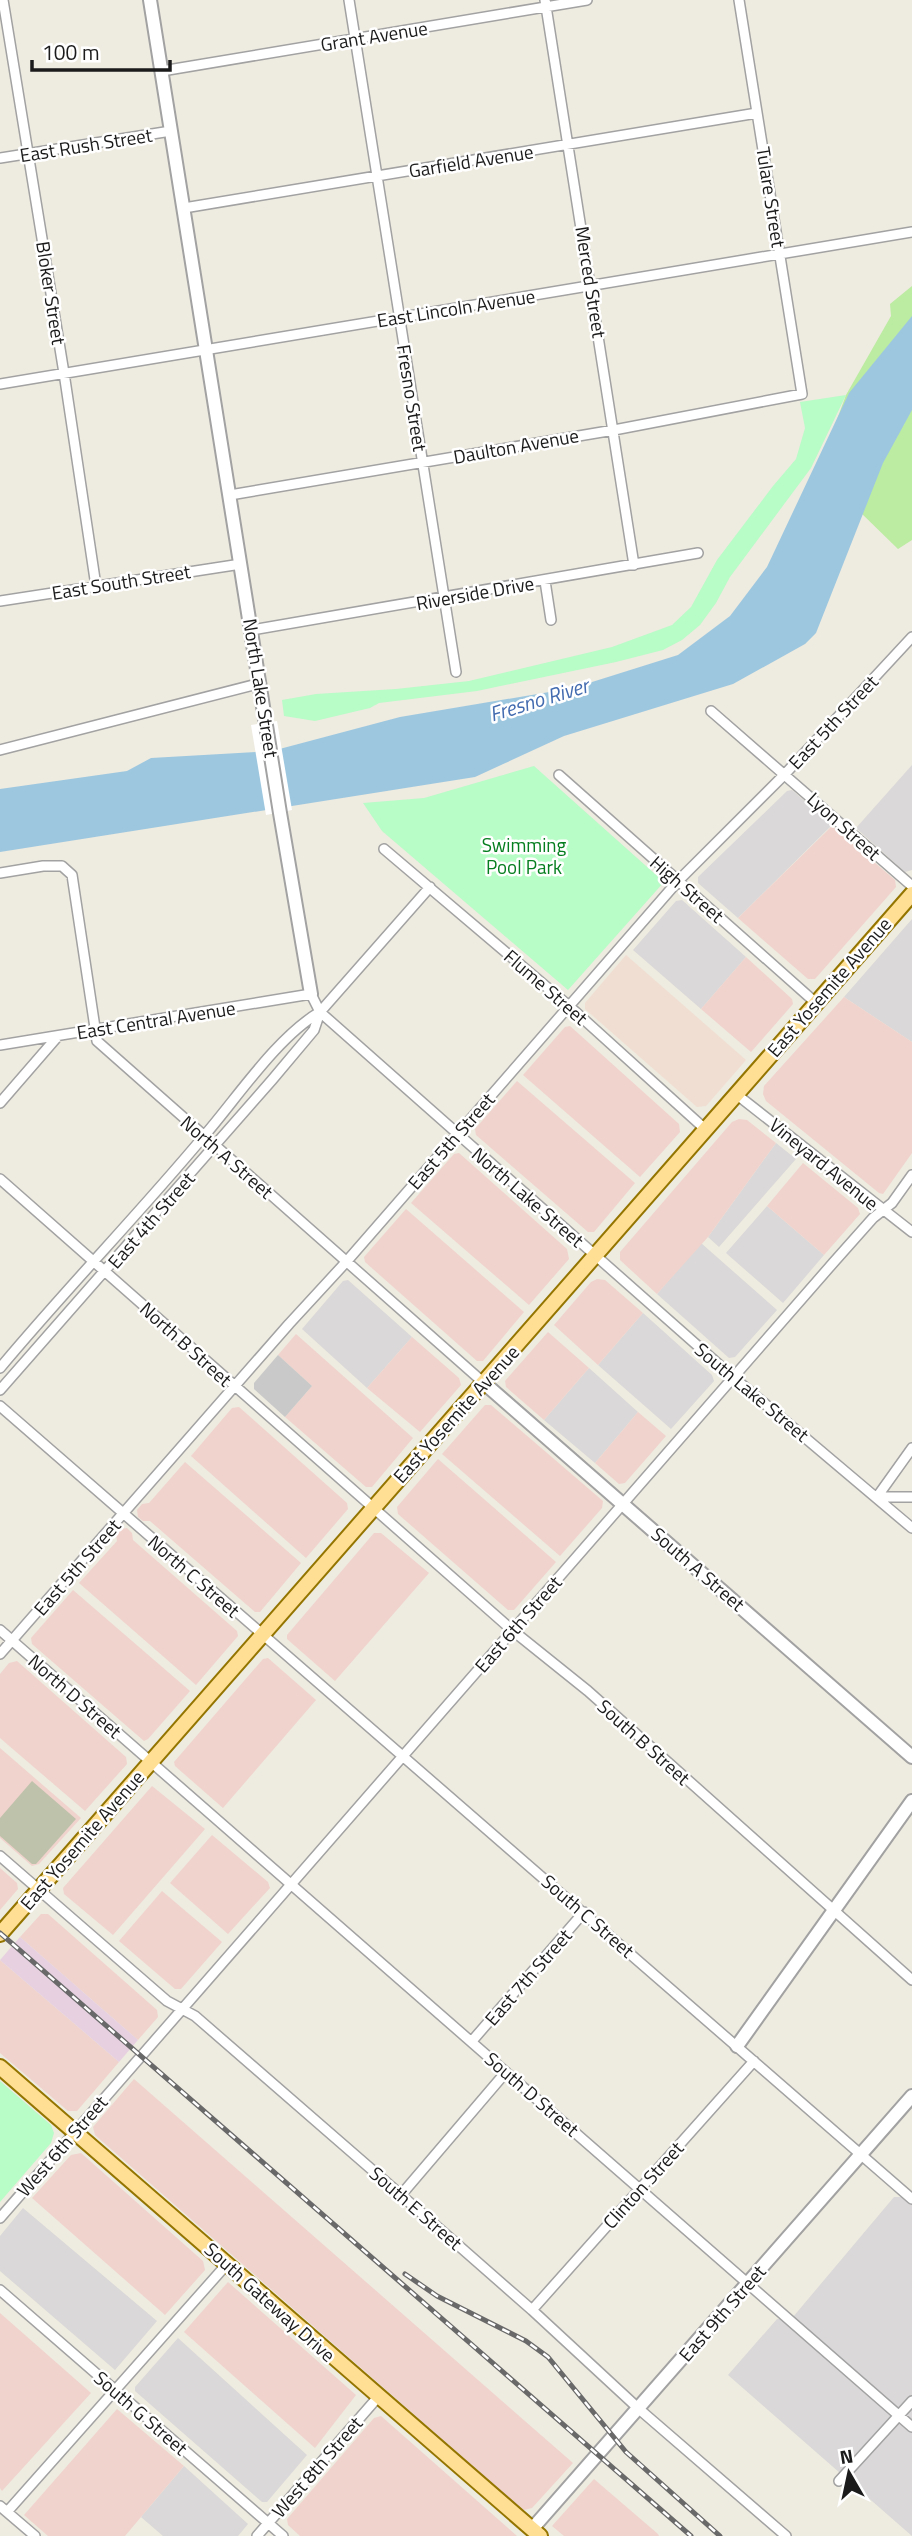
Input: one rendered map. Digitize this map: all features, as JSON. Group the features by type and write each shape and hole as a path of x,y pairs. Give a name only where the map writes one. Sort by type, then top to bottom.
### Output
{"main road":[{"name":"East Yosemite Avenue","path":"0,1934 912,894"},
{"name":"South Gateway Drive","path":"0,2067 536,2532"}],"street":[{"name":"Bloker Street","path":"4,0 96,586"},
{"name":"North Lake Street","path":"150,0 311,994 320,1012 594,1256"},
{"name":"Fresno Street","path":"349,0 456,672"},
{"name":"Grant Avenue","path":"162,71 355,39 546,3 586,0"},
{"name":"Tulare Street","path":"739,0 802,394"},
{"name":"Merced Street","path":"546,3 634,565"},
{"name":"Garfield Avenue","path":"184,208 757,113"},
{"name":"East Rush Street","path":"0,158 172,131"},
{"name":"East Lincoln Avenue","path":"0,384 912,232"},
{"name":"Daulton Avenue","path":"230,495 614,430 802,394"},
{"name":"Riverside Drive","path":"252,630 698,553"},
{"name":"East South Street","path":"0,601 241,564"},
{"path":"545,581 551,620"},
{"name":"East 5th Street","path":"0,1654 678,881 785,774 912,637"},
{"path":"0,750 261,683"},
{"name":"Lyon Street","path":"711,711 912,886"},
{"name":"High Street","path":"559,775 816,1003"},
{"name":"Flume Street","path":"384,849 569,1006 705,1129"},
{"name":"North A Street","path":"0,873 43,866 62,866 72,875 97,1041 484,1383"},
{"name":"East 4th Street","path":"0,1368 204,1138 257,1072 302,1022 320,1012 430,887"},
{"name":"East Central Avenue","path":"0,1045 311,994"},
{"name":"East 4th Street","path":"0,1390 105,1273 314,1030 320,1012"},
{"path":"0,1103 58,1036"},
{"name":"Vineyard Avenue","path":"736,1094 912,1232"},
{"name":"East 6th Street","path":"124,2074 873,1218 901,1193 912,1175"},
{"name":"North B Street","path":"0,1179 372,1508"},
{"name":"South Lake Street","path":"594,1256 912,1528"},
{"name":"South A Street","path":"484,1383 912,1757"},
{"name":"North C Street","path":"0,1406 262,1635"},
{"path":"877,1497 912,1448"},
{"path":"877,1497 912,1497"},
{"name":"South B Street","path":"372,1508 512,1630 588,1691 912,1980"},
{"name":"North D Street","path":"0,1630 149,1762"},
{"name":"South C Street","path":"262,1635 584,1912 912,2200"},
{"name":"South D Street","path":"149,1762 912,2427"},
{"path":"737,2046 912,1801"},
{"name":"South E Street","path":"0,1856 167,2001 195,2016 786,2536"},
{"name":"East 7th Street","path":"472,2041 584,1912"},
{"name":"Clinton Street","path":"532,2310 754,2061"},
{"path":"401,2195 506,2072"},
{"name":"West 6th Street","path":"0,2218 124,2074"},
{"name":"East 9th Street","path":"536,2532 639,2409 912,2096"},
{"path":"35,2536 4,2509 116,2391 227,2264"},
{"name":"South G Street","path":"0,2290 283,2536"},
{"name":"West 8th Street","path":"257,2536 378,2397"},
{"path":"839,2481 912,2401"}],"shaded area":[{"path":"912,765 912,870 905,872 856,828"},
{"path":"792,790 832,825 738,918 698,883 698,877 787,791"},
{"path":"832,826 895,880 896,887 815,979 808,979 738,918"},
{"path":"682,900 746,957 701,1009 633,950 676,901"},
{"path":"912,919 912,1042 844,997"},
{"path":"626,955 746,1060 706,1106 697,1107 585,1009 585,1003"},
{"path":"746,957 792,999 793,1004 751,1052 701,1009"},
{"path":"844,997 912,1042 912,1153 883,1194 766,1101 763,1094 764,1086"},
{"path":"570,1026 679,1124 680,1132 640,1177 523,1075 565,1027"},
{"path":"517,1081 635,1183 594,1232 588,1232 476,1135 475,1129"},
{"path":"747,1120 776,1143 708,1237 657,1294 620,1260 620,1252 732,1122"},
{"path":"776,1143 796,1159 719,1247 708,1237"},
{"path":"459,1153 567,1249 569,1259 529,1305 411,1203 454,1154"},
{"path":"803,1163 858,1208 860,1214 824,1255 767,1206"},
{"path":"767,1206 824,1255 783,1303 726,1253"},
{"path":"406,1209 524,1312 483,1361 477,1361 365,1262 364,1257"},
{"path":"701,1243 777,1310 735,1357 729,1358 657,1294"},
{"path":"597,1279 605,1280 643,1313 598,1365 554,1325 591,1282"},
{"path":"348,1280 412,1337 367,1388 302,1329 343,1281"},
{"path":"643,1313 712,1375 714,1381 671,1429 598,1365"},
{"path":"548,1332 589,1368 544,1420 506,1387 505,1381"},
{"path":"296,1334 413,1438 372,1487 366,1487 285,1417 312,1386 278,1355"},
{"path":"412,1337 459,1378 461,1385 420,1432 367,1388"},
{"path":"278,1355 312,1386 285,1417 254,1389 254,1383"},
{"path":"589,1368 638,1412 595,1463 544,1420"},
{"path":"485,1405 491,1405 603,1501 602,1508 560,1556 442,1454"},
{"path":"239,1407 347,1503 348,1509 306,1558 191,1456 232,1408"},
{"path":"638,1412 666,1436 625,1483 619,1484 595,1463"},
{"path":"438,1459 556,1562 514,1610 508,1610 398,1514 397,1507"},
{"path":"185,1462 301,1563 260,1612 255,1612 150,1521 143,1521 138,1517 137,1510 142,1504 149,1503"},
{"path":"127,1528 132,1533 133,1540 237,1631 238,1636 196,1685 79,1583 117,1541 116,1534"},
{"path":"374,1533 381,1533 429,1573 335,1681 287,1639 287,1635"},
{"path":"73,1590 190,1691 144,1741 32,1644 31,1638"},
{"path":"268,1658 316,1700 223,1808 175,1766 174,1762 263,1659"},
{"path":"17,1661 126,1757 127,1764 85,1811 0,1738 0,1674 9,1663"},
{"path":"0,1748 81,1818 39,1864 32,1866 0,1838"},
{"path":"32,1781 76,1819 36,1864 32,1864 0,1836 0,1818"},
{"path":"152,1786 205,1829 113,1935 64,1894 63,1888"},
{"path":"212,1835 268,1882 270,1888 228,1934 170,1883"},
{"path":"0,1868 17,1883 18,1889 0,1910"},
{"path":"162,1891 222,1942 181,1989 175,1989 119,1941"},
{"path":"41,1914 48,1914 157,2010 158,2017 138,2040 20,1937"},
{"path":"20,1937 138,2040 119,2062 0,1960"},
{"path":"0,1960 119,2062 77,2111 68,2111 0,2053"},
{"path":"134,2079 573,2463 532,2508 524,2510 514,2502 95,2135 93,2127"},
{"path":"81,2153 203,2261 205,2270 165,2315 32,2198 71,2155"},
{"path":"894,2197 912,2197 912,2536 728,2375 777,2319 793,2317"},
{"path":"23,2208 157,2321 115,2370 0,2271 0,2236"},
{"path":"228,2282 356,2395 315,2448 184,2332"},
{"path":"0,2313 91,2393 2,2491 0,2488"},
{"path":"178,2338 307,2455 267,2502 262,2502 135,2391 135,2387"},
{"path":"117,2409 184,2466 125,2536 48,2536 24,2515"},
{"path":"381,2416 517,2536 300,2536 288,2525 287,2519 374,2418"},
{"path":"184,2466 248,2524 238,2536 163,2536 141,2517"},
{"path":"594,2479 659,2536 564,2536 552,2526"}],"green space":[{"path":"912,286 912,540 898,549 818,471 846,395 891,316 890,304"},
{"path":"846,395 811,468 730,577 700,625 682,640 663,650 616,662 477,691 379,703 370,708 315,721 284,716 282,700 316,694 469,681 612,647 672,625 691,607 717,560 796,459 805,428 800,402"},
{"name":"Swimming Pool Park","path":"534,766 664,882 568,990 382,831 363,803 424,798"},
{"path":"0,2081 51,2125 54,2133 51,2143 0,2202"}],"water":[{"name":"Fresno River","path":"912,316 912,410 883,463 816,633 805,644 733,684 564,736 475,777 0,852 0,789 127,771 151,758 272,751 400,717 573,688 678,655 730,616 767,567 849,393"}],"pier":[{"path":"277,721 292,810 266,815 251,725"}],"railway":[{"path":"0,1933 691,2536"},
{"path":"405,2274 437,2296 526,2341 548,2357 626,2452 720,2536"}]}
